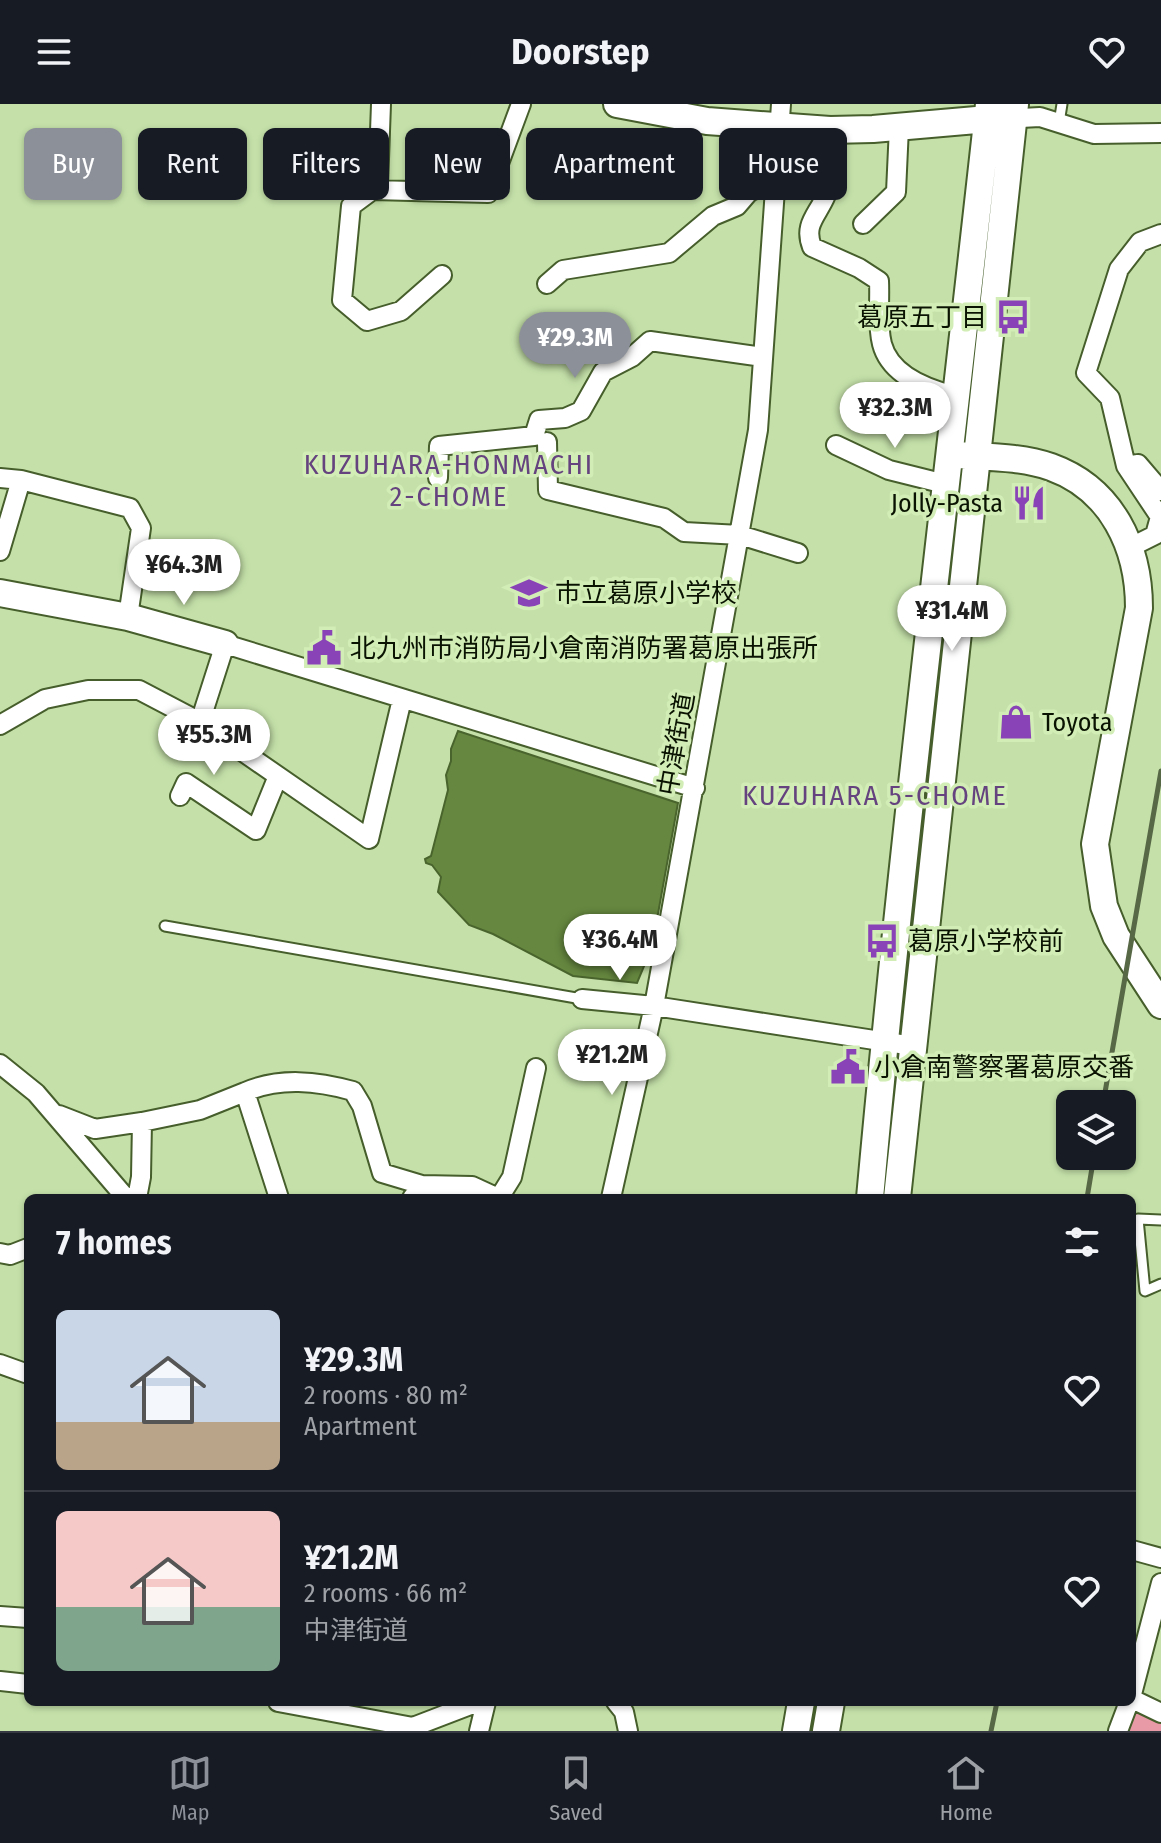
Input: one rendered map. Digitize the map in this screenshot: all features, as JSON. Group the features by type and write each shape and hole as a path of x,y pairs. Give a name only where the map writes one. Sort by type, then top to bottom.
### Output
{"street":[{"path":"380,128 381,104"},
{"path":"389,190 488,193 521,104"},
{"path":"617,104 707,121 780,115 812,128"},
{"path":"870,1194 948,454 1001,111"},
{"path":"897,1194 976,456 1001,111"},
{"path":"847,128 899,127 1001,111 1040,117 1060,113 1094,134 1161,133"},
{"path":"863,224 896,192 899,127"},
{"path":"359,200 351,206 342,300 367,321 401,311 442,275"},
{"path":"547,284 563,270 669,253 713,216 737,206 742,200"},
{"name":"中津街道","path":"612,1194 654,1006 758,430 773,200"},
{"path":"823,200 807,236 812,247 859,268 879,281 881,342 887,356 897,369 930,389 955,396"},
{"path":"1131,547 1155,535 1160,517 1126,466 1110,398 1086,373 1119,269 1140,242 1161,234"},
{"path":"438,478 439,446 534,436 539,420 565,418 581,411 603,372 632,357 650,341 763,357"},
{"path":"547,442 548,490 664,518 684,532 740,535 798,553"},
{"path":"836,445 889,470 945,484"},
{"path":"948,454 1013,459 1051,467 1078,480 1102,498 1131,547 1139,584 1139,608 1095,844 1104,906 1116,936 1161,1005"},
{"path":"1126,466 1138,464 1161,491"},
{"path":"0,478 21,480 130,508 141,528 128,617"},
{"path":"0,551 21,480"},
{"path":"0,593 128,617 225,644 695,788"},
{"path":"200,722 225,644"},
{"path":"0,725 45,699 88,690 139,690 200,722 369,839 402,699"},
{"path":"180,796 186,783 256,830 278,776"},
{"path":"582,999 654,1006 913,1046"},
{"path":"0,1064 36,1093 123,1194"},
{"path":"501,1194 512,1177 536,1068"},
{"path":"53,1112 95,1129 200,1110 258,1086 305,1080 353,1091 362,1106 382,1173 417,1191 472,1186 489,1194"},
{"path":"245,1092 278,1194"},
{"path":"138,1194 142,1122"},
{"path":"0,1253 10,1255 24,1250"},
{"path":"0,1364 24,1373"},
{"path":"1136,1551 1161,1558"},
{"path":"1136,1679 1161,1583"},
{"path":"0,1616 24,1618"},
{"path":"0,1681 24,1684"},
{"path":"1136,1700 1161,1713"},
{"path":"300,1706 413,1727 468,1706"},
{"path":"479,1731 485,1706"},
{"path":"619,1706 624,1712 628,1731"},
{"path":"796,1731 800,1706"},
{"path":"826,1731 830,1706"},
{"path":"1118,1731 1128,1706"}],"lane":[{"path":"165,926 582,999"},
{"path":"1161,1220 1138,1219 1145,1291 1161,1284"}],"shaded area":[{"path":"458,731 678,803 652,947 637,983 573,976 493,934 469,925 438,892 441,877 425,859 431,856 448,790 446,775 451,749"},
{"path":"1137,1710 1161,1720 1161,1731 1129,1731"}],"railway":[{"path":"1105,1090 1161,771"},
{"path":"1088,1194 1092,1170"},
{"path":"991,1731 996,1706"}],"place":[{"name":"葛原五丁目","path":"1013,317"},
{"name":"Jolly-Pasta","path":"1029,503"},
{"name":"市立葛原小学校","path":"529,593"},
{"name":"北九州市消防局小倉南消防署葛原出張所","path":"324,648"},
{"name":"Toyota","path":"1016,722"},
{"name":"葛原小学校前","path":"882,941"},
{"name":"小倉南警察署葛原交番","path":"848,1067"}],"district":[{"name":"KUZUHARA-HONMACHI 2-CHOME","path":"449,480"},
{"name":"KUZUHARA 5-CHOME","path":"875,795"}]}
